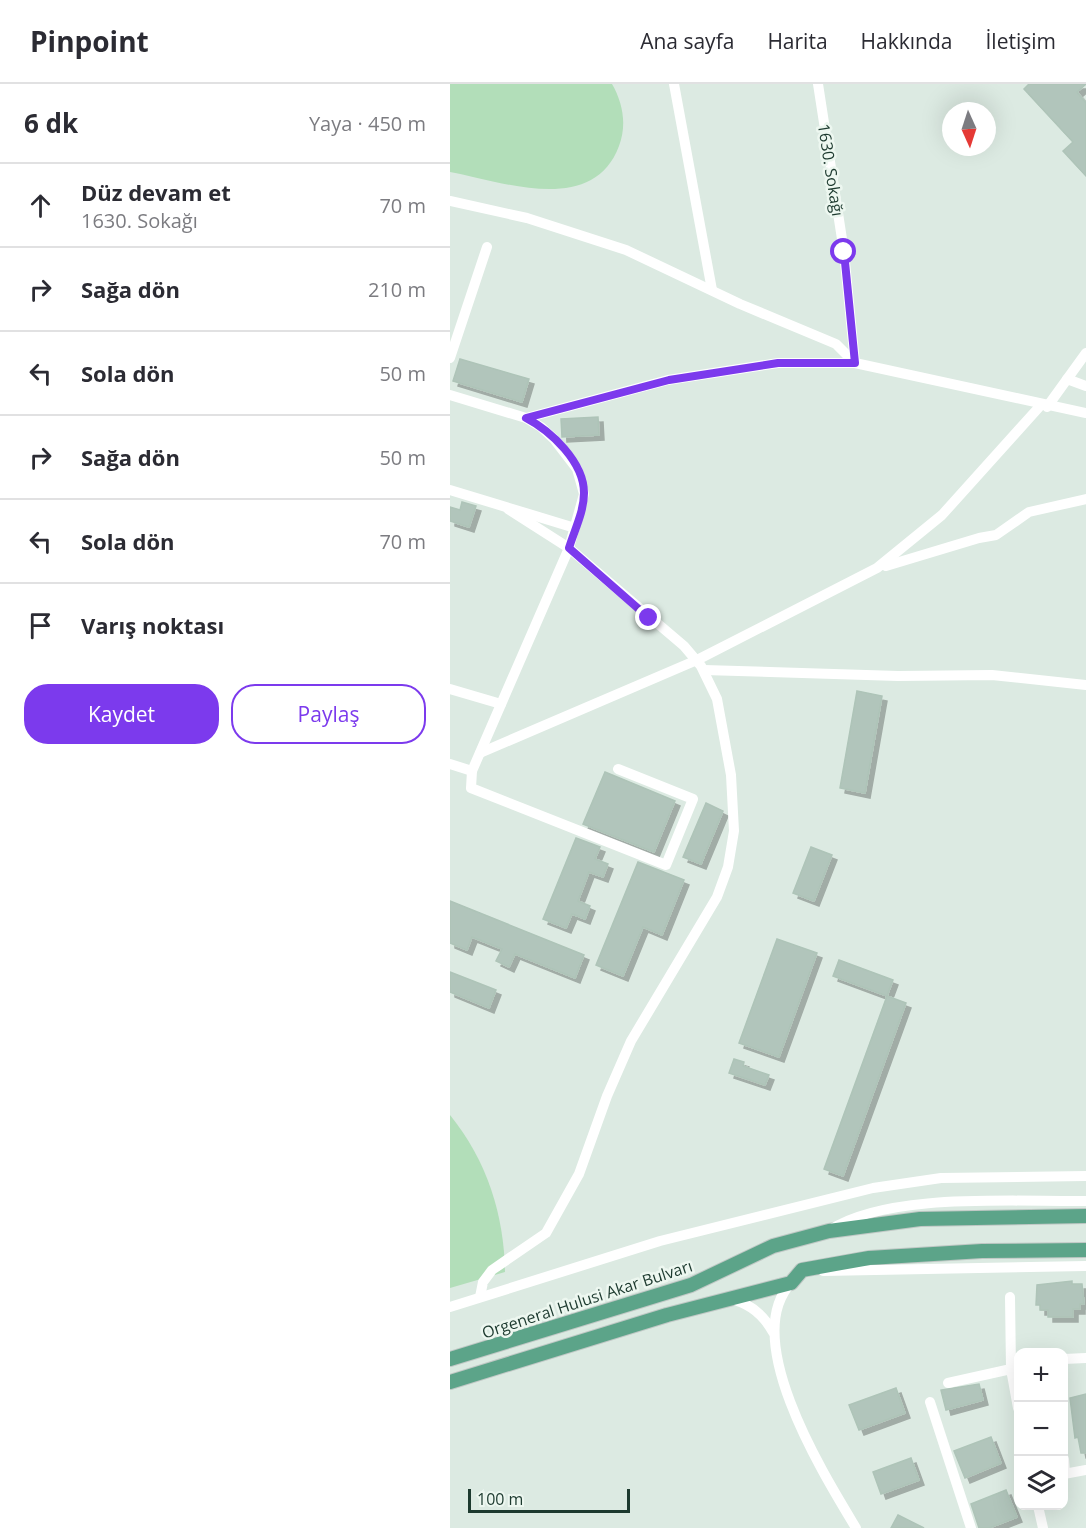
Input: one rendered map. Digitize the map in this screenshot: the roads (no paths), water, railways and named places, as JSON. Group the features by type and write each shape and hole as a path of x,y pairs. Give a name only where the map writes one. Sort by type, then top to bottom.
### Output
{"main road":[{"name":"Orgeneral Hulusi Akar Bulvarı","path":"450,1359 692,1285 773,1246 829,1231 920,1219 1086,1216"},
{"path":"450,1382 726,1299 791,1283 802,1270 897,1255 1086,1250"}],"street":[{"path":"674,84 712,290"},
{"name":"1630. Sokağı","path":"818,84 844,252 855,363"},
{"path":"450,201 527,218 594,238 656,263 836,344 855,363"},
{"path":"450,358 487,247"},
{"path":"877,568 942,514 1044,406 1086,353"},
{"path":"526,418 669,380 778,363 855,363 1044,406 1086,413"},
{"path":"1067,379 1086,386"},
{"path":"450,395 526,418 548,432 578,469 584,494 569,548 472,771 471,788 666,865 693,799 618,769"},
{"path":"450,490 575,528"},
{"path":"480,753 697,660 877,568 979,538 992,537 1029,512 1086,499"},
{"path":"480,1298 483,1282 492,1270 546,1233 579,1174 607,1096 631,1041 657,994 704,924 723,883 733,841 734,793 717,699 704,670 684,646 569,548 508,509"},
{"path":"704,670 898,676 992,675 1086,685"},
{"path":"450,689 501,704"},
{"path":"450,764 472,771"},
{"path":"450,1307 660,1241 883,1186 941,1178 1086,1176"},
{"path":"829,1231 848,1219 890,1208 952,1203 1086,1201"},
{"path":"802,1270 1086,1266"},
{"path":"774,1335 775,1310 781,1295 791,1283"},
{"path":"948,1383 1014,1362 1010,1297"},
{"path":"726,1299 752,1308 768,1323 774,1335 784,1381 798,1420 826,1478 856,1528"},
{"path":"1068,1359 1086,1358"},
{"path":"930,1402 971,1528"},
{"path":"1068,1473 1086,1470"},
{"path":"1039,1510 1043,1528"}]}
